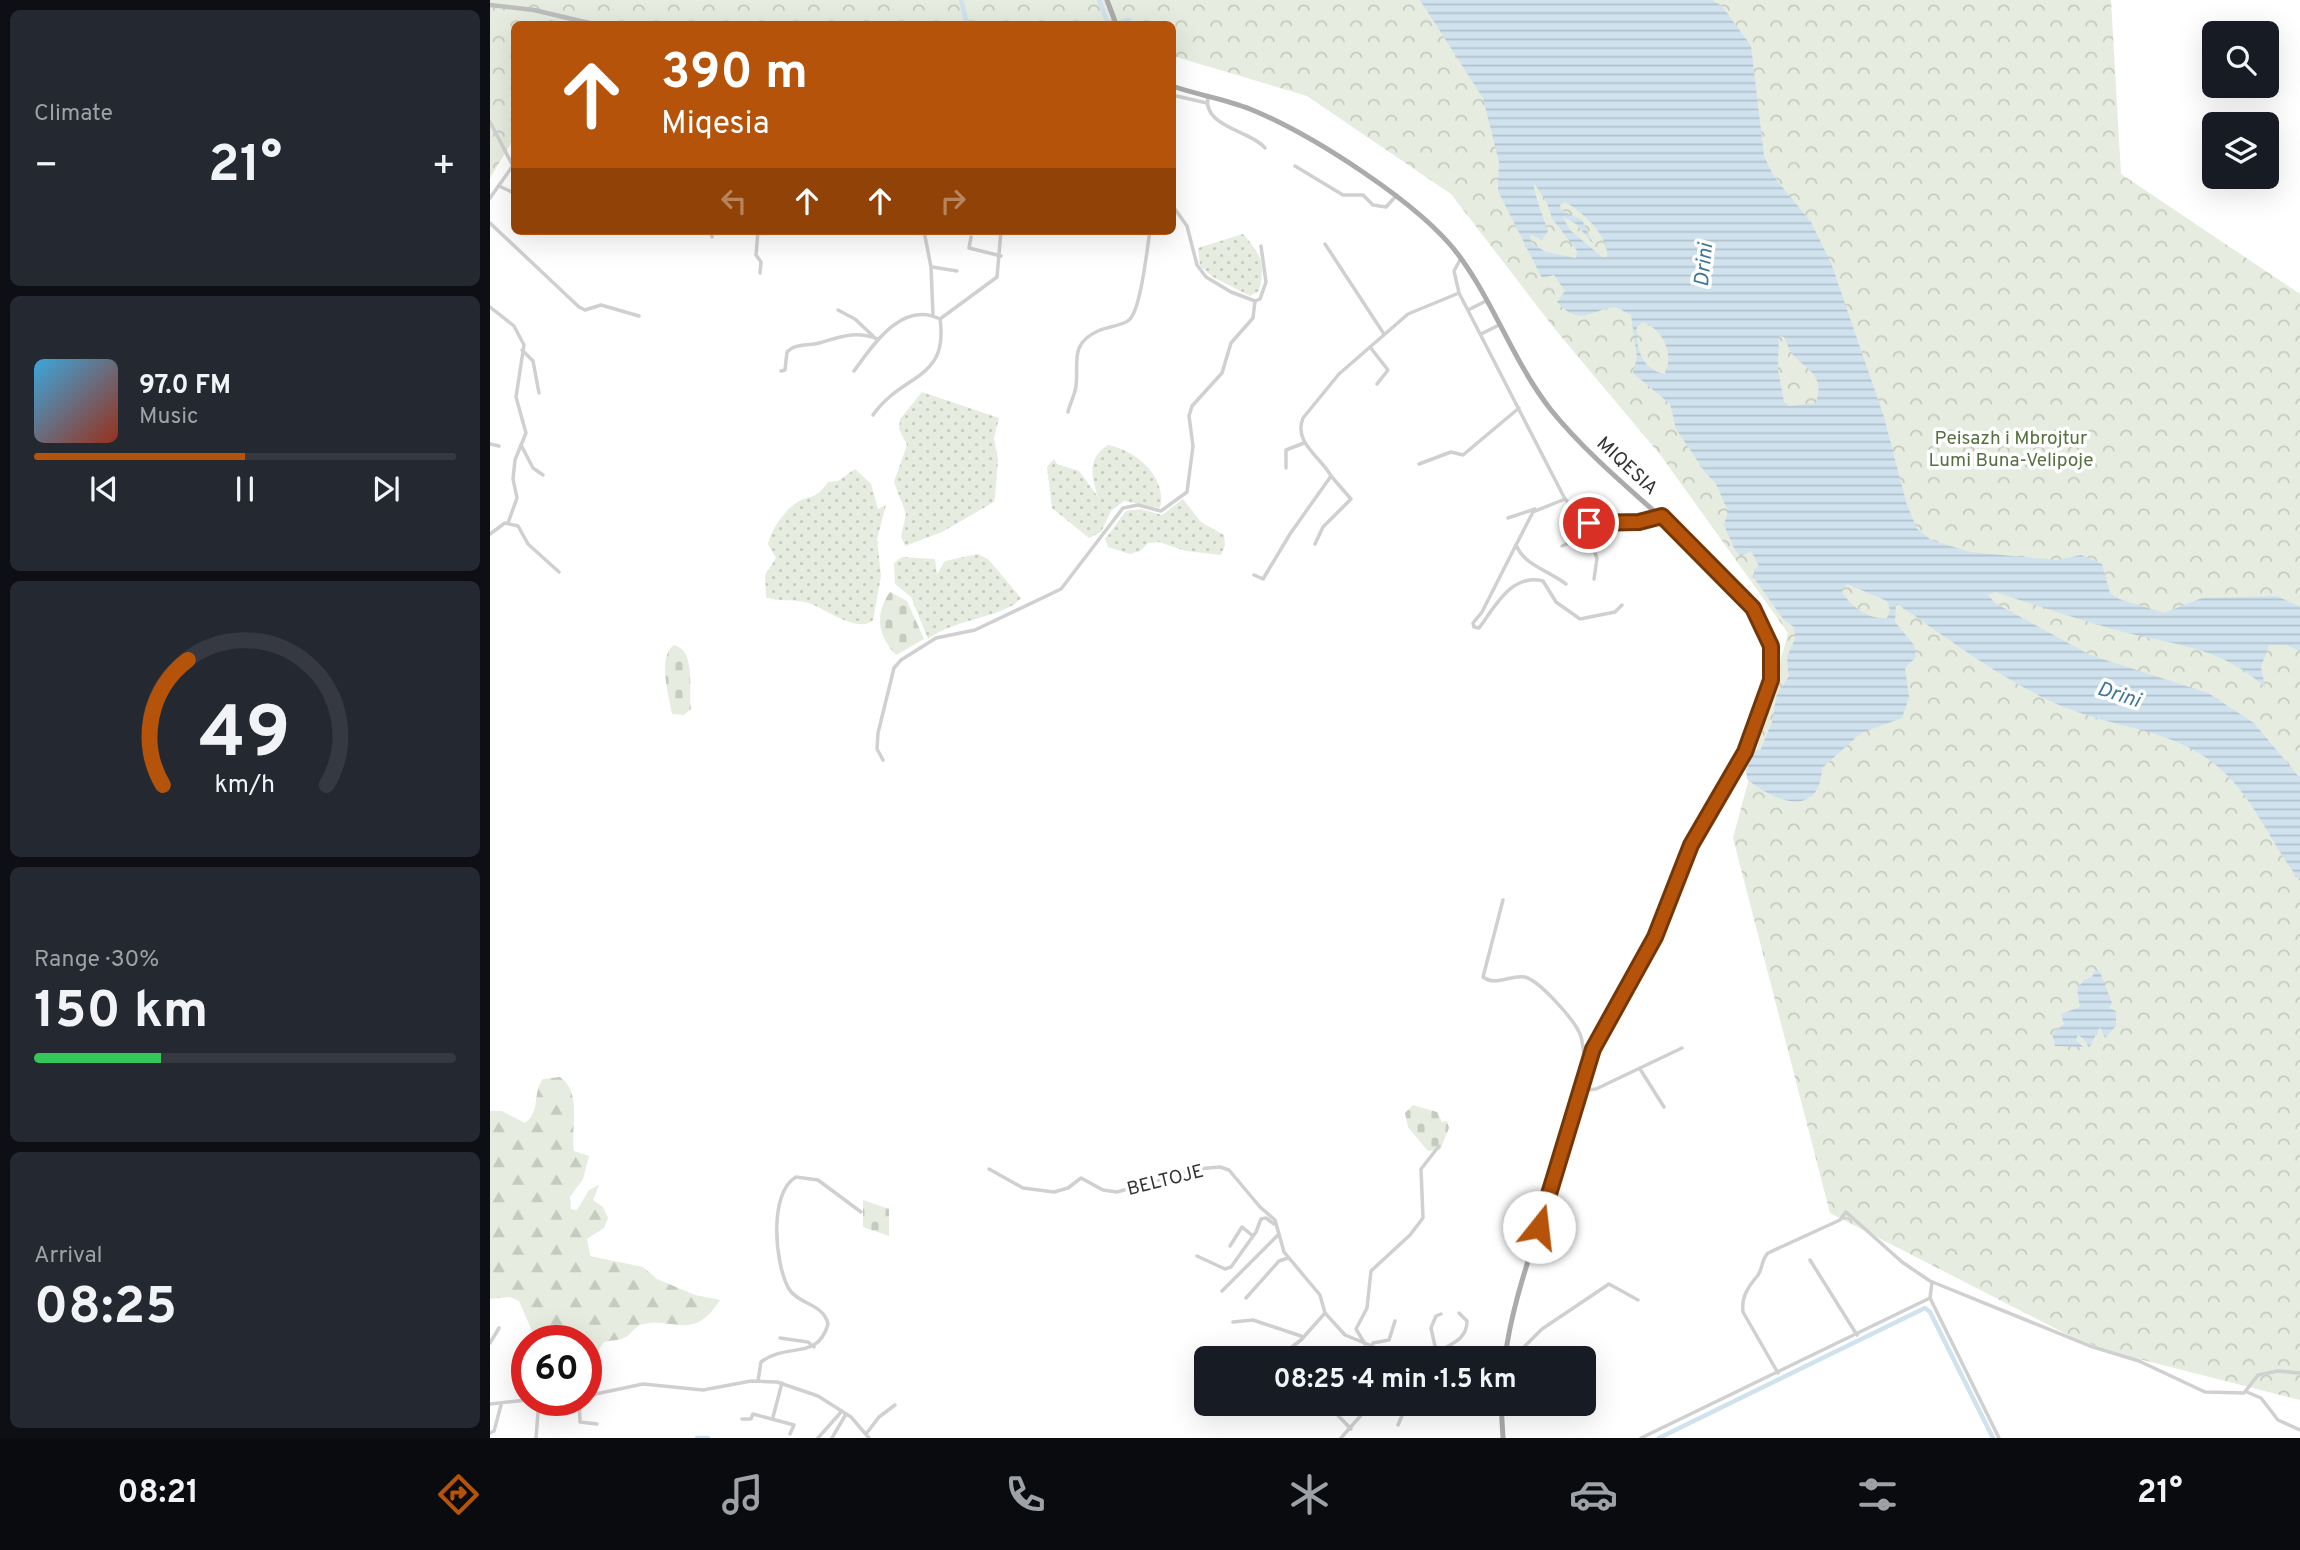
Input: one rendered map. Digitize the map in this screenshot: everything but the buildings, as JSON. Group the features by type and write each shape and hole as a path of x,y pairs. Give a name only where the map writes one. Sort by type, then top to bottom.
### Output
{"main road":[{"path":"1107,0 1115,21"},
{"path":"490,5 534,10 580,21"},
{"name":"MIQESIA","path":"1176,87 1278,122 1396,196 1432,225 1461,258 1551,409 1589,450 1662,516 1753,608 1771,646 1772,671 1768,692 1745,752 1691,845 1652,944 1612,1010 1590,1056 1518,1295 1507,1346"},
{"path":"1501,1416 1503,1438"}],"street":[{"path":"1176,96 1208,100 1209,111 1224,124 1258,140 1265,148"},
{"path":"490,122 511,160"},
{"path":"1296,166 1343,195 1363,195 1379,206 1386,207 1396,196"},
{"path":"490,198 511,169"},
{"path":"499,186 511,191"},
{"path":"1176,211 1187,226 1197,265 1206,277 1255,302"},
{"path":"490,223 579,307 586,310 601,305 639,316"},
{"path":"758,235 760,273"},
{"path":"925,235 931,267 933,315"},
{"path":"940,319 997,277 1001,256 1000,235"},
{"path":"1068,412 1076,387 1074,360 1079,348 1096,331 1126,322 1132,315 1149,235"},
{"path":"971,237 970,248 1001,256"},
{"path":"1325,244 1384,334"},
{"path":"1255,302 1260,299 1266,282 1261,246"},
{"path":"1461,258 1454,269 1459,293 1565,499 1592,524 1639,522 1662,516"},
{"path":"931,267 957,271"},
{"path":"1315,544 1322,527 1351,499 1304,443 1301,424 1303,418 1339,374 1411,312 1459,293"},
{"path":"1468,310 1486,301"},
{"path":"883,760 877,749 878,733 894,668 901,660 936,638 975,630 1061,589 1123,508 1138,505 1161,511 1187,492 1193,446 1189,416 1192,406 1215,384 1231,343 1253,318 1255,302"},
{"path":"490,307 505,317 520,335 522,350 516,397 526,433 520,443 513,479 517,498 508,523 490,534"},
{"path":"838,310 855,319 877,338"},
{"path":"854,371 877,338 903,317 933,315 940,319"},
{"path":"873,415 884,399 900,386 919,377 931,366 943,341 940,319"},
{"path":"1481,334 1499,325"},
{"path":"781,371 785,369 787,352 794,346 822,342 847,334 877,338"},
{"path":"1370,347 1388,370 1377,384"},
{"path":"522,350 533,361 539,393"},
{"path":"1419,464 1451,452 1463,455 1519,408"},
{"path":"520,443 533,468 543,475"},
{"path":"1286,468 1286,450 1304,443"},
{"path":"490,444 499,446"},
{"path":"1254,575 1263,579 1290,534 1331,476"},
{"path":"1508,518 1565,499"},
{"path":"1542,507 1531,515 1482,612 1473,623 1474,627 1479,628 1506,592 1530,579 1543,581 1556,602 1576,618 1607,614 1622,605"},
{"path":"508,523 518,526 528,544 559,572"},
{"path":"1562,546 1587,534 1592,524"},
{"path":"1587,534 1597,558 1594,579"},
{"path":"1516,545 1525,561 1548,570 1566,584"},
{"path":"1503,900 1483,977 1492,981 1518,977 1530,979 1562,1008 1579,1031 1584,1054 1590,1056"},
{"path":"1579,1091 1596,1089 1682,1048"},
{"path":"1640,1069 1664,1107"},
{"path":"1395,1321 1389,1340 1369,1346 1356,1329 1367,1308 1371,1271 1421,1223 1424,1210 1421,1168 1439,1146"},
{"name":"BELTOJE","path":"989,1169 1030,1189 1062,1191 1081,1178 1103,1190 1117,1192 1196,1169 1224,1168 1237,1176 1259,1207 1273,1218 1288,1258 1320,1295 1325,1313 1345,1335 1369,1346"},
{"path":"758,1381 760,1365 766,1358 814,1347 826,1331 826,1315 790,1290 781,1266 775,1218 788,1185 796,1177 818,1180 861,1212"},
{"path":"1778,1373 1743,1312 1742,1305 1749,1284 1759,1273 1762,1259 1768,1253 1840,1220 1846,1212 1902,1262 1932,1281 2090,1346 2139,1361 2205,1392 2248,1392 2261,1398 2278,1420 2300,1430"},
{"path":"1197,1256 1225,1269 1231,1267 1254,1236 1263,1217 1276,1226"},
{"path":"1230,1246 1242,1227 1254,1236"},
{"path":"1222,1290 1278,1235"},
{"path":"1246,1298 1279,1261 1288,1258"},
{"path":"1810,1260 1857,1335"},
{"path":"1932,1281 1930,1298 1999,1438"},
{"path":"1526,1346 1542,1329 1609,1284 1617,1285 1637,1300"},
{"path":"1641,1438 1930,1298"},
{"path":"1291,1346 1325,1313"},
{"path":"1449,1346 1464,1333 1467,1321 1459,1313"},
{"path":"1435,1346 1431,1328 1436,1316 1441,1314"},
{"path":"1233,1322 1252,1320 1301,1336"},
{"path":"490,1343 499,1328"},
{"path":"780,1338 808,1342 814,1347"},
{"path":"2248,1392 2258,1375 2278,1371 2300,1373"},
{"path":"602,1393 643,1384 703,1390 758,1381 782,1383 818,1396 844,1412 868,1436 879,1417 895,1405"},
{"path":"773,1417 782,1383"},
{"path":"490,1404 511,1403"},
{"path":"490,1433 494,1431 501,1405"},
{"path":"818,1438 844,1412"},
{"path":"832,1438 844,1412"},
{"path":"742,1419 751,1419 752,1414 773,1417 794,1425 790,1434"},
{"path":"536,1438 538,1416"},
{"path":"580,1416 580,1422 597,1424"},
{"path":"1339,1416 1351,1429"},
{"path":"1341,1438 1361,1416"},
{"path":"1398,1425 1401,1416"}],"green space":[{"name":"Peisazh i Mbrojtur Lumi Buna-Velipoje","path":"490,0 2111,0 2121,174 2300,294 2300,1400 2131,1357 2078,1340 1830,1213 1733,838 1788,633 1662,457 1554,328 1451,194 1307,96 1176,57 1176,21 511,21 511,143 490,178"},
{"path":"1243,234 1258,254 1262,266 1259,291 1250,296 1213,277 1200,266 1198,248"},
{"path":"922,392 999,418 994,438 998,460 995,497 994,502 942,532 905,546 901,536 906,514 894,482 907,445 899,429 900,419"},
{"path":"1108,445 1129,453 1147,467 1159,486 1160,508 1124,501 1111,511 1101,532 1089,538 1052,508 1047,467 1054,459 1057,464 1079,471 1098,497 1093,475 1094,462 1096,456"},
{"path":"855,469 871,484 878,509 886,505 877,539 881,576 873,620 868,623 853,623 809,603 766,597 765,575 776,558 768,544 779,521 796,503 816,495 828,482 838,481"},
{"path":"1183,499 1201,522 1224,535 1225,545 1221,555 1186,551 1159,542 1148,543 1140,551 1130,554 1108,547 1105,539 1126,511 1141,509 1162,515"},
{"path":"978,554 988,559 1021,598 1004,610 951,627 928,639 911,597 895,584 894,563 902,557 935,559 937,574 945,561"},
{"path":"890,592 907,601 924,639 896,655 885,640 880,625 882,608"},
{"path":"674,645 686,655 689,663 691,709 684,715 672,714 667,687 666,658"},
{"path":"560,1077 567,1084 573,1102 574,1151 589,1156 583,1179 570,1197 571,1209 577,1210 589,1190 599,1185 593,1200 603,1207 608,1218 604,1228 587,1239 590,1256 643,1267 657,1279 695,1295 720,1300 701,1320 684,1325 641,1325 623,1338 604,1342 602,1345 602,1325 529,1325 519,1301 510,1297 490,1299 490,1111 502,1111 525,1123 533,1113 543,1079"},
{"path":"1413,1105 1437,1112 1442,1122 1447,1121 1449,1128 1440,1150 1428,1151 1408,1127 1405,1113"},
{"path":"863,1200 889,1209 889,1236 863,1227"}],"water":[{"name":"Drini","path":"1420,0 1712,0 1722,6 1751,46 1764,156 1774,177 1811,222 1831,263 1884,417 1906,502 1917,529 1931,540 1970,552 2057,560 2081,555 2102,564 2110,593 2119,599 2164,613 2202,598 2277,596 2300,607 2300,651 2286,645 2269,645 2261,667 2265,687 2229,662 2194,648 2116,630 2002,594 1994,592 1988,595 1995,603 2090,655 2208,693 2254,723 2300,778 2300,881 2241,791 2229,777 2200,753 2164,737 2087,715 2046,699 1980,660 1896,603 1895,622 1914,645 1916,657 1905,668 1909,697 1902,718 1861,733 1822,768 1819,784 1813,795 1804,800 1782,799 1769,794 1747,779 1746,770 1755,750 1760,751 1772,722 1777,694 1789,676 1787,657 1795,639 1794,627 1784,620 1754,578 1754,570 1759,566 1751,551 1741,556 1735,550 1724,525 1728,511 1716,484 1676,429 1670,404 1633,373 1637,357 1631,315 1616,307 1586,315 1573,314 1557,302 1565,291 1554,275 1542,278 1498,191 1499,162 1483,98","holes":["1534,183 1547,203 1552,218 1577,251 1576,258 1546,252 1531,243 1530,234 1542,240 1548,231","1565,202 1572,206 1594,225 1604,241 1607,257 1602,257 1570,230 1562,216 1576,224 1594,245 1582,220 1561,210 1560,205","1643,322 1662,337 1668,351 1665,374 1657,372 1646,363 1639,350 1637,327","1779,336 1784,337 1791,352 1812,373 1818,384 1816,403 1789,406 1784,402 1778,369","1847,584 1887,601 1890,610 1887,618 1866,614 1841,590"]},
{"path":"2095,970 2100,972 2112,1003 2109,1008 2116,1011 2116,1026 2105,1038 2100,1027 2089,1048 2078,1035 2076,1040 2083,1047 2055,1046 2052,1034 2064,1024 2061,1014 2080,1007 2077,989 2084,980 2092,977"}],"waterway":[{"path":"961,0 966,21"},
{"path":"1099,0 1107,21"},
{"path":"1659,1438 1925,1308 1930,1312 1993,1438"},
{"path":"697,1438 708,1438"}],"route":[{"path":"1539,1227 1593,1049 1612,1010 1649,950 1691,845 1745,752 1768,692 1773,657 1763,624 1753,608 1662,516 1658,520 1639,522 1589,523"}]}
